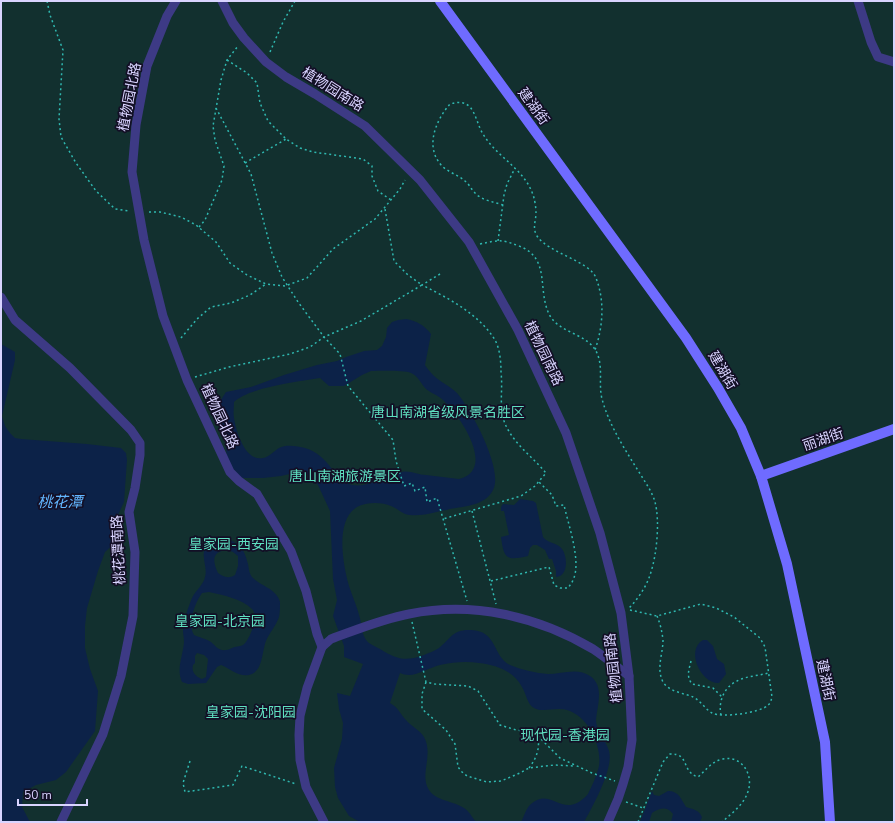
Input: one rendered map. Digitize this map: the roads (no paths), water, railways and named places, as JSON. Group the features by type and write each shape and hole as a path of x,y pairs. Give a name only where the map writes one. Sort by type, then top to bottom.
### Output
{"street":[{"name":"植物园北路","path":"176,1 167,16 148,66 136,125 132,172 144,240 163,316 187,380 230,472 240,482 257,494 291,551 306,591 317,634 322,647"},
{"name":"植物园南路","path":"222,1 233,23 244,38 266,62 286,77 316,94 365,126 420,180 471,246 518,330 566,433 600,533 622,613 629,676 632,740 628,766 618,799 608,822"},
{"name":"建湖街","path":"440,1 686,338 718,388 740,428 761,476 787,564 825,742 830,822"},
{"path":"858,1 871,42 878,57 894,62"},
{"name":"桃花潭南路","path":"1,297 15,320 70,368 131,430 140,443 140,455 136,481 129,512 135,552 133,616 121,676 103,734 61,822"},
{"name":"丽湖街","path":"761,476 894,429"},
{"path":"324,822 306,788 300,760 300,716 307,688 322,647 331,639 372,624 411,613 469,609 497,612 524,619 568,636 594,650 629,676"}],"water":[{"path":"406,319 417,322 426,328 431,334 425,365 431,373 457,393 470,412 490,455 494,469 495,481 490,495 477,504 427,514 407,515 393,507 374,503 361,505 351,513 346,520 342,538 342,548 347,580 360,617 363,634 369,643 391,655 406,659 424,655 436,650 453,635 460,631 480,631 490,639 500,656 510,665 543,674 575,671 585,673 595,680 599,691 596,724 608,747 610,758 602,787 584,822 521,822 526,810 537,800 544,798 571,805 579,802 588,794 599,766 598,749 592,732 575,713 563,709 541,710 534,708 530,704 519,681 509,673 492,665 474,662 445,664 413,675 400,673 390,703 424,737 428,751 425,778 429,790 432,794 441,799 464,808 476,822 360,822 349,816 338,798 335,787 334,768 342,739 343,723 337,693 350,696 363,664 344,657 344,646 333,616 337,600 333,579 330,511 318,485 304,472 263,478 240,478 227,460 225,435 218,410 219,403 226,392 251,387 284,375 317,365 337,361 364,351 377,350 382,346 386,337 387,328 392,322","holes":["371,371 398,371 411,373 417,377 425,388 441,398 450,407 466,429 472,442 475,454 475,465 470,474 459,479 405,472 365,485 352,485 341,479 320,456 305,448 285,446 263,458 257,458 246,451 239,437 234,414 234,402 241,397 251,392 274,386 320,378 329,386 344,386"]},
{"name":"桃花潭","path":"1,344 15,352 15,360 2,416 5,426 15,438 121,448 126,453 127,460 124,502 118,515 117,530 119,535 116,542 105,552 87,608 85,648 90,669 98,691 95,731 66,772 56,780 36,785 23,792 22,807 30,822 1,822"},
{"path":"520,499 533,501 536,503 543,537 547,541 558,545 564,552 566,566 563,574 560,576 556,577 556,571 552,559 549,559 545,550 537,545 533,545 530,548 528,556 511,558 507,557 505,554 501,537 509,535 504,511 501,511 501,507 503,504 514,505"},
{"path":"225,538 241,547 245,554 249,571 256,581 276,594 280,602 279,617 266,641 260,664 256,672 244,675 236,673 221,665 217,667 206,683 188,684 182,682 180,677 180,662 184,642 184,622 192,598 202,585 206,573 204,550 210,542","holes":["228,550 238,556 238,566 235,575 228,577 218,573 214,560 216,554","209,592 232,598 252,609 255,616 253,627 243,645 233,647 228,650 221,650 209,641 194,635 191,625 193,613 202,593","197,653 204,655 208,659 206,677 202,679 196,676 193,672 195,656"]},
{"path":"703,640 707,640 713,646 717,659 724,664 726,674 719,683 712,682 706,678 701,672 695,658 695,651"},
{"path":"652,791 654,795 659,796 668,791 675,792 681,798 686,807 696,810 699,813 702,817 700,822 671,822 673,814 671,811 663,809 652,813 649,822 640,822"}],"park label":[{"name":"唐山南湖省级风景名胜区","path":"448,412"},
{"name":"唐山南湖旅游景区","path":"345,476"},
{"name":"皇家园-西安园","path":"234,544"},
{"name":"皇家园-北京园","path":"220,621"},
{"name":"皇家园-沈阳园","path":"251,712"},
{"name":"现代园-香港园","path":"565,735"}]}
